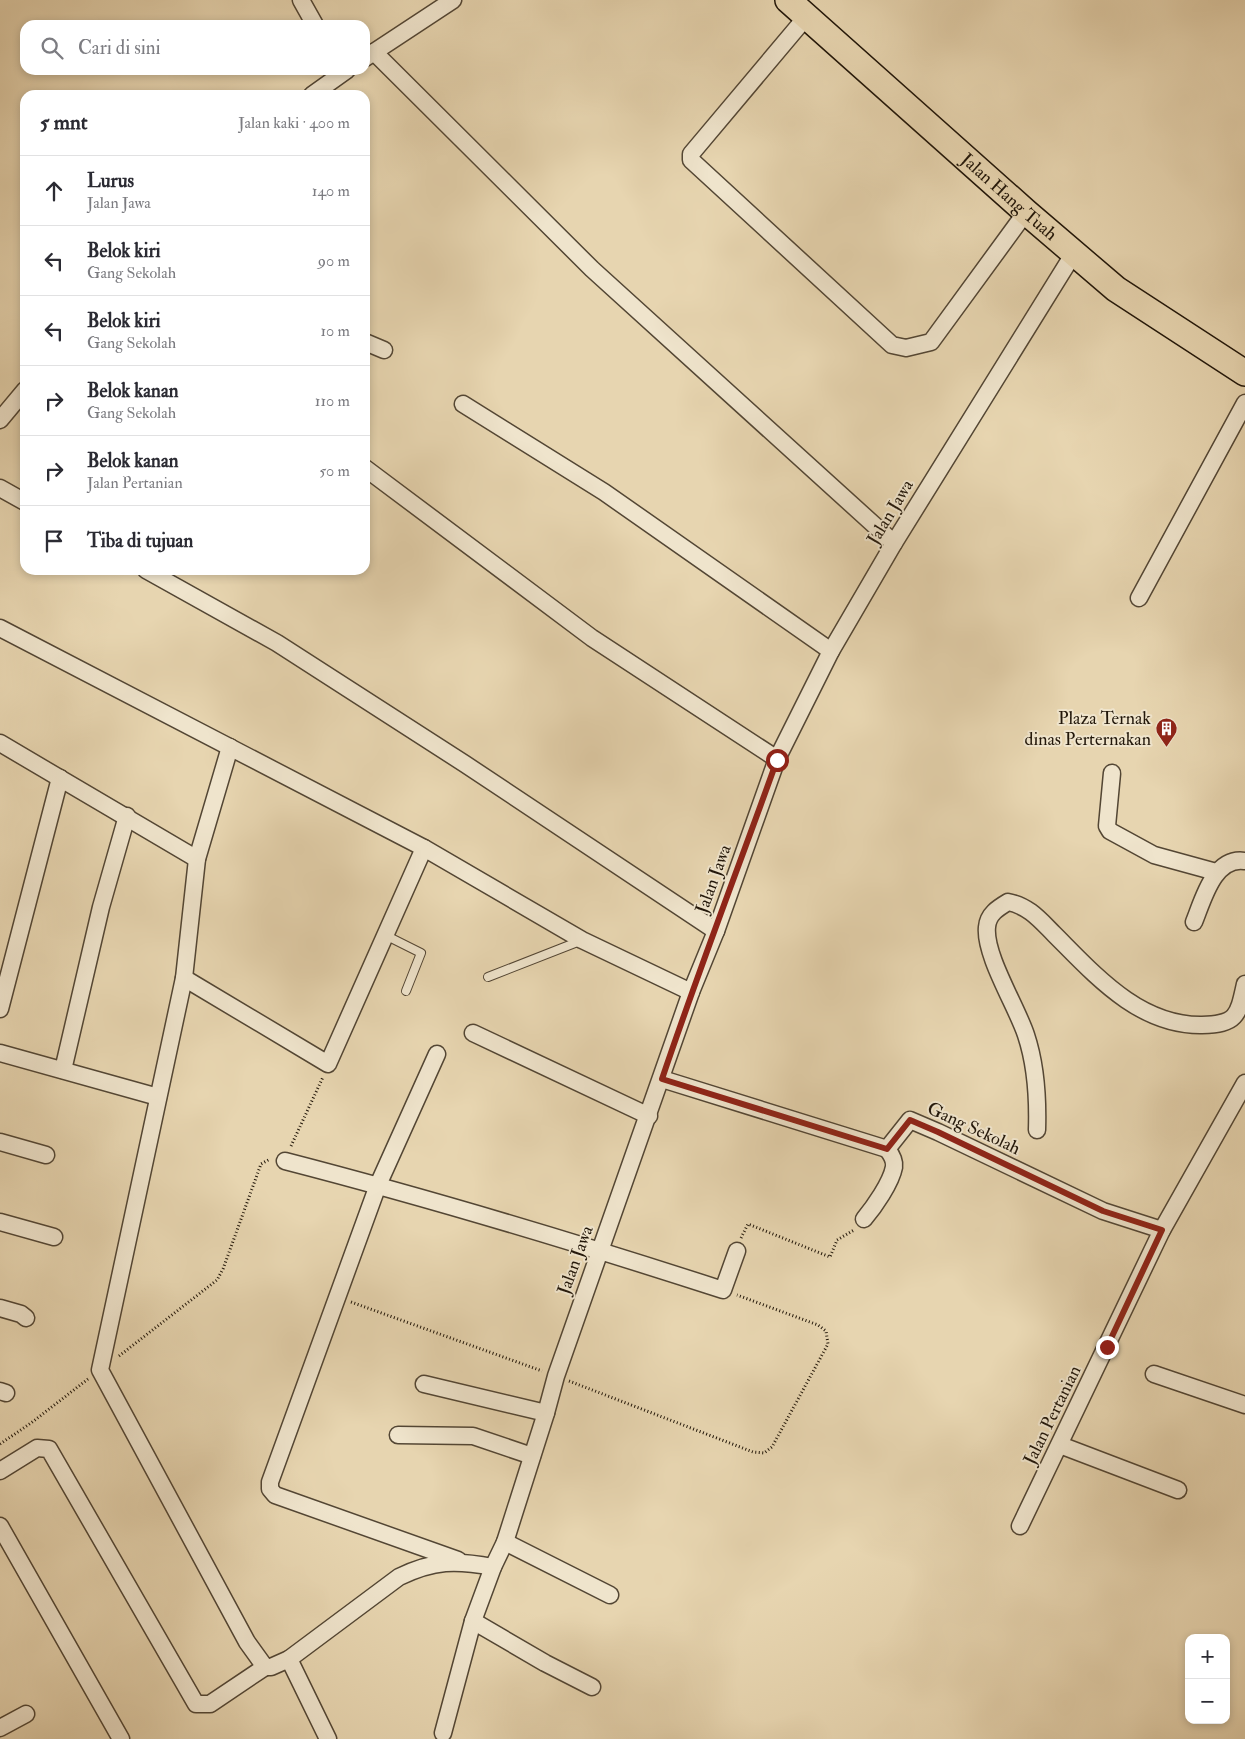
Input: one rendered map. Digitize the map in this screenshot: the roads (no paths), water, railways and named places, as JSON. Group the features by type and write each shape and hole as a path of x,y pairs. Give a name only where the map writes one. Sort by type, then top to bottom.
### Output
{"main road":[{"name":"Jalan Hang Tuah","path":"788,0 1026,212 1116,289 1245,373"}],"street":[{"path":"301,0 312,20"},
{"path":"453,0 370,55 592,269 894,543"},
{"path":"807,16 690,154 690,160 892,345 906,348 931,342 1026,212"},
{"path":"319,90 339,75"},
{"name":"Jalan Jawa","path":"443,1733 473,1621 493,1567 505,1542 556,1376 649,1116 691,992 716,931 777,760 831,651 894,543 1074,253"},
{"path":"370,344 384,350"},
{"path":"0,420 20,396"},
{"path":"1139,598 1245,403"},
{"path":"463,404 604,492 831,651"},
{"path":"370,472 592,638 777,760"},
{"path":"0,488 20,499"},
{"path":"155,575 278,643 465,764 716,931"},
{"path":"0,628 424,848 582,940 691,992"},
{"path":"0,743 127,816 197,859"},
{"path":"230,747 197,859 184,978 100,1370 247,1642 265,1667"},
{"path":"1112,773 1107,826 1110,831 1154,855 1216,872"},
{"path":"0,1009 60,778"},
{"path":"63,1070 101,907 127,816"},
{"path":"184,978 328,1064 424,848"},
{"path":"1194,922 1216,872 1236,861 1245,861"},
{"path":"1037,1130 1037,1093 1028,1043 1000,976 988,940 986,928 989,918 997,909 1008,902 1029,910 1100,980 1128,1003 1178,1023 1221,1024 1231,1020 1238,1012 1245,984"},
{"path":"473,1034 649,1116"},
{"path":"0,1053 158,1097"},
{"path":"437,1054 378,1185 270,1482 270,1489 275,1495 462,1561 493,1567"},
{"path":"662,1079 887,1149 892,1155 894,1168 874,1208 864,1219"},
{"name":"Jalan Pertanian","path":"1020,1526 1162,1230 1245,1083"},
{"name":"Gang Sekolah","path":"887,1149 910,1120 1103,1211 1162,1230"},
{"path":"0,1142 46,1155"},
{"path":"285,1161 378,1185 600,1250 723,1290 737,1250"},
{"path":"0,1222 54,1237"},
{"path":"0,1308 21,1314 26,1318"},
{"path":"1154,1374 1245,1405"},
{"path":"424,1384 546,1413"},
{"path":"398,1435 473,1436 532,1456"},
{"path":"1060,1445 1178,1490"},
{"path":"0,1471 37,1448 50,1449 196,1704 210,1704 265,1667 271,1667 289,1659 399,1577 418,1568 441,1562 462,1561"},
{"path":"0,1526 121,1739"},
{"path":"505,1542 610,1594"},
{"path":"473,1621 545,1663 592,1687"},
{"path":"289,1659 328,1739"},
{"path":"0,1728 26,1714"}],"lane":[{"path":"385,935 420,953 406,991"},
{"path":"488,977 582,940"}],"place":[{"name":"Plaza Ternak dinas Perternakan","path":"1167,747"}]}
